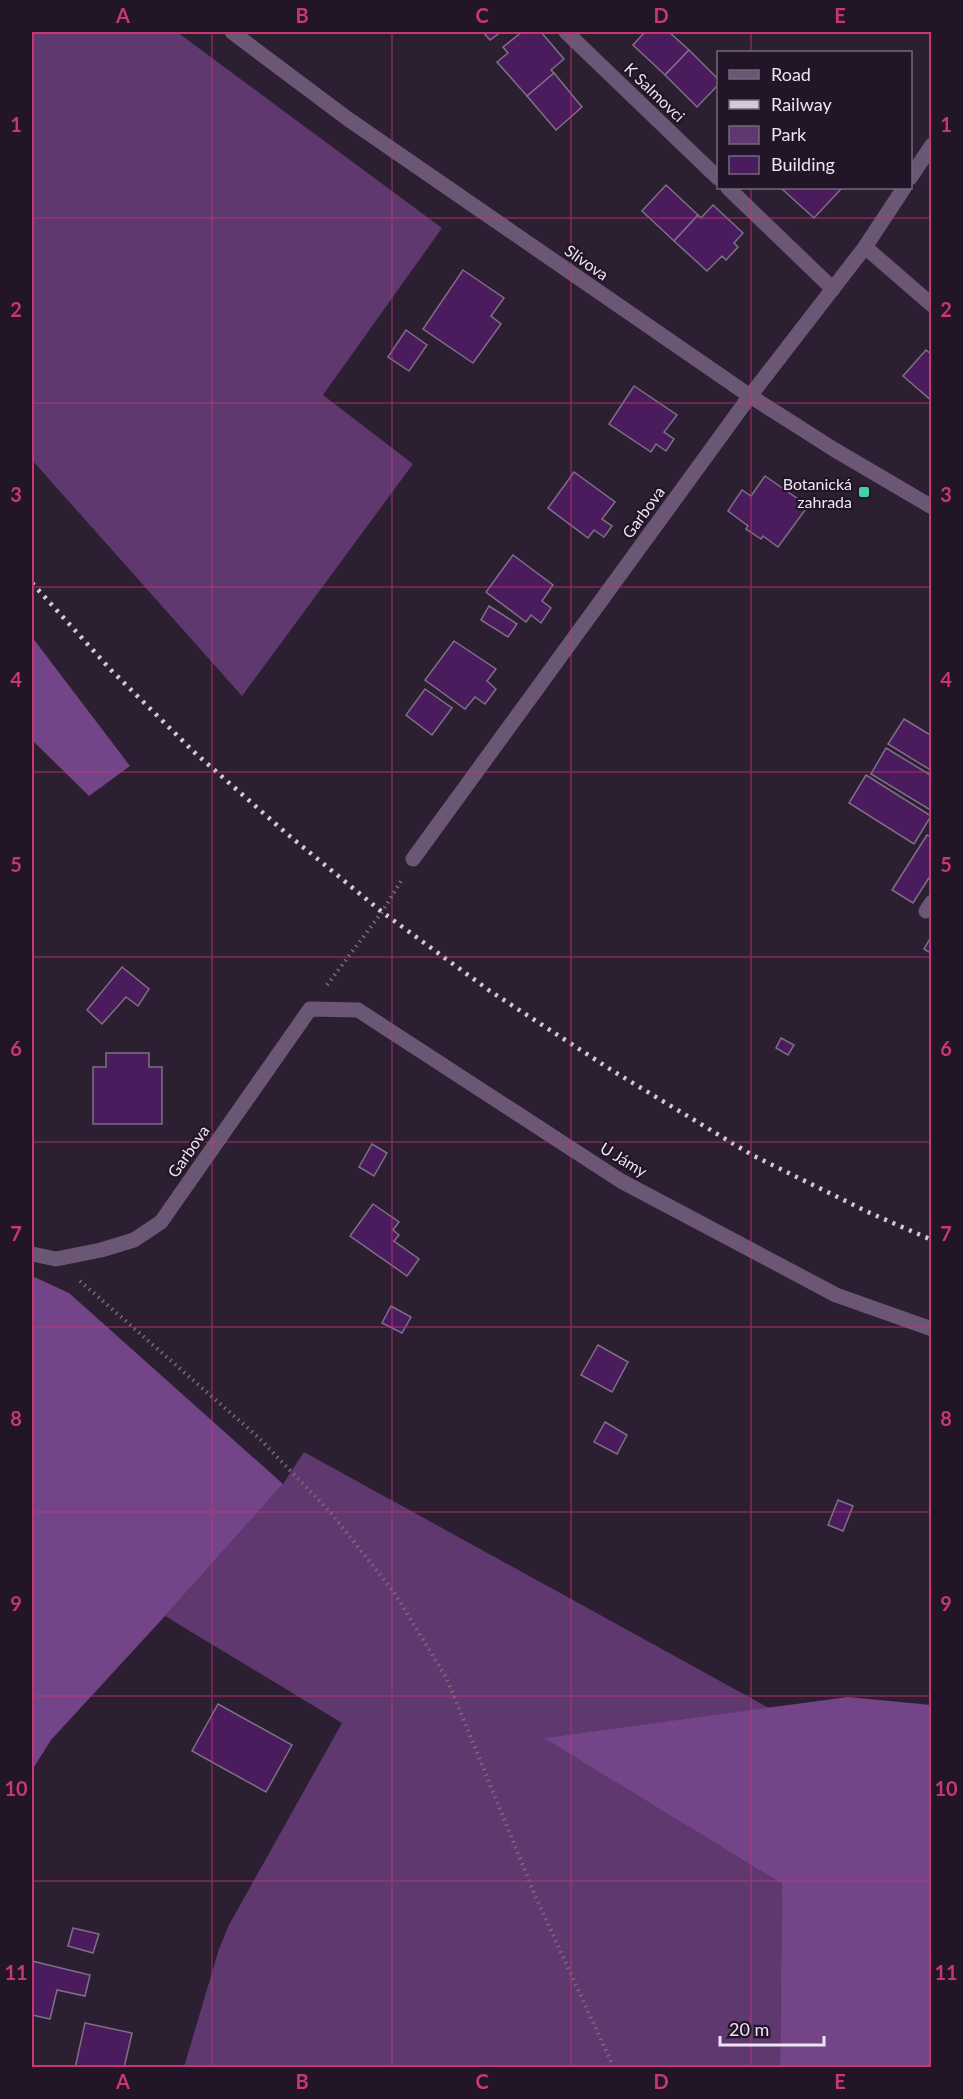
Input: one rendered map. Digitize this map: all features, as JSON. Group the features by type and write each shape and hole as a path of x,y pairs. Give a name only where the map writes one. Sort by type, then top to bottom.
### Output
{"street":[{"name":"Slívova","path":"232,32 348,119 750,396 835,450 932,507"},
{"name":"K Salmovci","path":"566,32 717,177"},
{"path":"912,175 932,145"},
{"path":"729,189 834,289"},
{"name":"Garbova","path":"413,859 750,396 865,247 903,189"},
{"path":"865,247 932,305"},
{"name":"Garbova","path":"56,1259 101,1250 134,1240 161,1222 310,1009"},
{"name":"U Jámy","path":"310,1009 358,1010 621,1180 836,1295 932,1329"},
{"path":"32,1254 56,1259"}],"path":[{"path":"310,1009 382,912 413,859"},
{"path":"56,1259 258,1437 332,1513 394,1592 447,1679 537,1900 614,2067"}],"green space":[{"path":"32,32 177,32 442,228 323,395 413,464 242,696 32,460"},
{"path":"304,1452 769,1708 545,1738 782,1884 780,2067 184,2067 219,1949 229,1925 342,1723 165,1616 283,1484"}],"shaded area":[{"path":"32,637 130,766 89,796 32,740"},
{"path":"32,1276 69,1293 283,1484 51,1740 32,1770"},
{"path":"848,1697 931,1705 931,2067 780,2067 782,1884 544,1738"}],"building":[{"path":"483,32 501,32 490,40"},
{"path":"522,32 541,32 564,59 551,70 554,73 527,96 497,62 508,53 503,47"},
{"path":"645,32 669,32 689,50 665,75 633,45"},
{"path":"689,50 717,78 717,86 697,107 665,75"},
{"path":"554,73 582,107 556,130 527,96"},
{"path":"666,185 698,215 674,241 642,211"},
{"path":"782,189 841,189 814,218"},
{"path":"713,205 743,233 734,243 738,247 726,260 722,256 707,271 674,241 698,215 701,218"},
{"path":"463,270 504,298 491,316 501,324 473,363 423,329"},
{"path":"406,330 427,345 409,371 388,357"},
{"path":"926,350 932,355 932,401 903,376"},
{"path":"634,386 677,415 664,432 674,439 666,451 656,444 651,452 609,424"},
{"path":"574,472 615,502 602,519 612,526 604,537 594,530 588,538 548,508"},
{"path":"765,476 808,506 778,547 763,536 761,539 746,529 748,526 728,511 742,490 751,496"},
{"path":"513,555 553,585 542,601 551,608 541,623 531,615 526,622 486,592"},
{"path":"489,606 517,624 508,637 481,620"},
{"path":"454,641 496,669 487,681 496,689 485,704 475,697 465,709 425,680"},
{"path":"425,689 452,708 432,735 406,715"},
{"path":"904,719 932,736 932,771 888,744"},
{"path":"886,748 932,776 932,811 871,774"},
{"path":"866,775 931,816 914,844 849,803"},
{"path":"927,835 932,837 932,873 913,903 892,890"},
{"path":"932,935 932,954 924,949"},
{"path":"122,967 149,989 138,1006 126,997 102,1024 87,1010"},
{"path":"781,1038 794,1045 788,1055 776,1048"},
{"path":"106,1053 149,1053 149,1067 162,1067 162,1124 93,1124 93,1067 106,1067"},
{"path":"372,1144 387,1153 374,1176 359,1167"},
{"path":"373,1204 399,1222 393,1230 399,1235 394,1241 419,1259 407,1276 350,1236"},
{"path":"391,1306 411,1317 402,1333 382,1323"},
{"path":"598,1345 628,1362 612,1392 581,1375"},
{"path":"605,1422 627,1435 617,1454 594,1442"},
{"path":"838,1500 853,1506 843,1531 828,1525"},
{"path":"218,1704 292,1745 266,1792 192,1751"},
{"path":"73,1928 99,1934 93,1953 68,1946"},
{"path":"32,1961 90,1975 85,1996 57,1990 50,2019 32,2015"},
{"path":"85,2023 132,2033 124,2068 75,2068"}],"railway":[{"path":"32,583 111,670 194,752 286,833 382,912 490,991 613,1071 752,1155 870,1213 932,1240"}],"place":[{"name":"Botanická zahrada","path":"864,492"}]}
